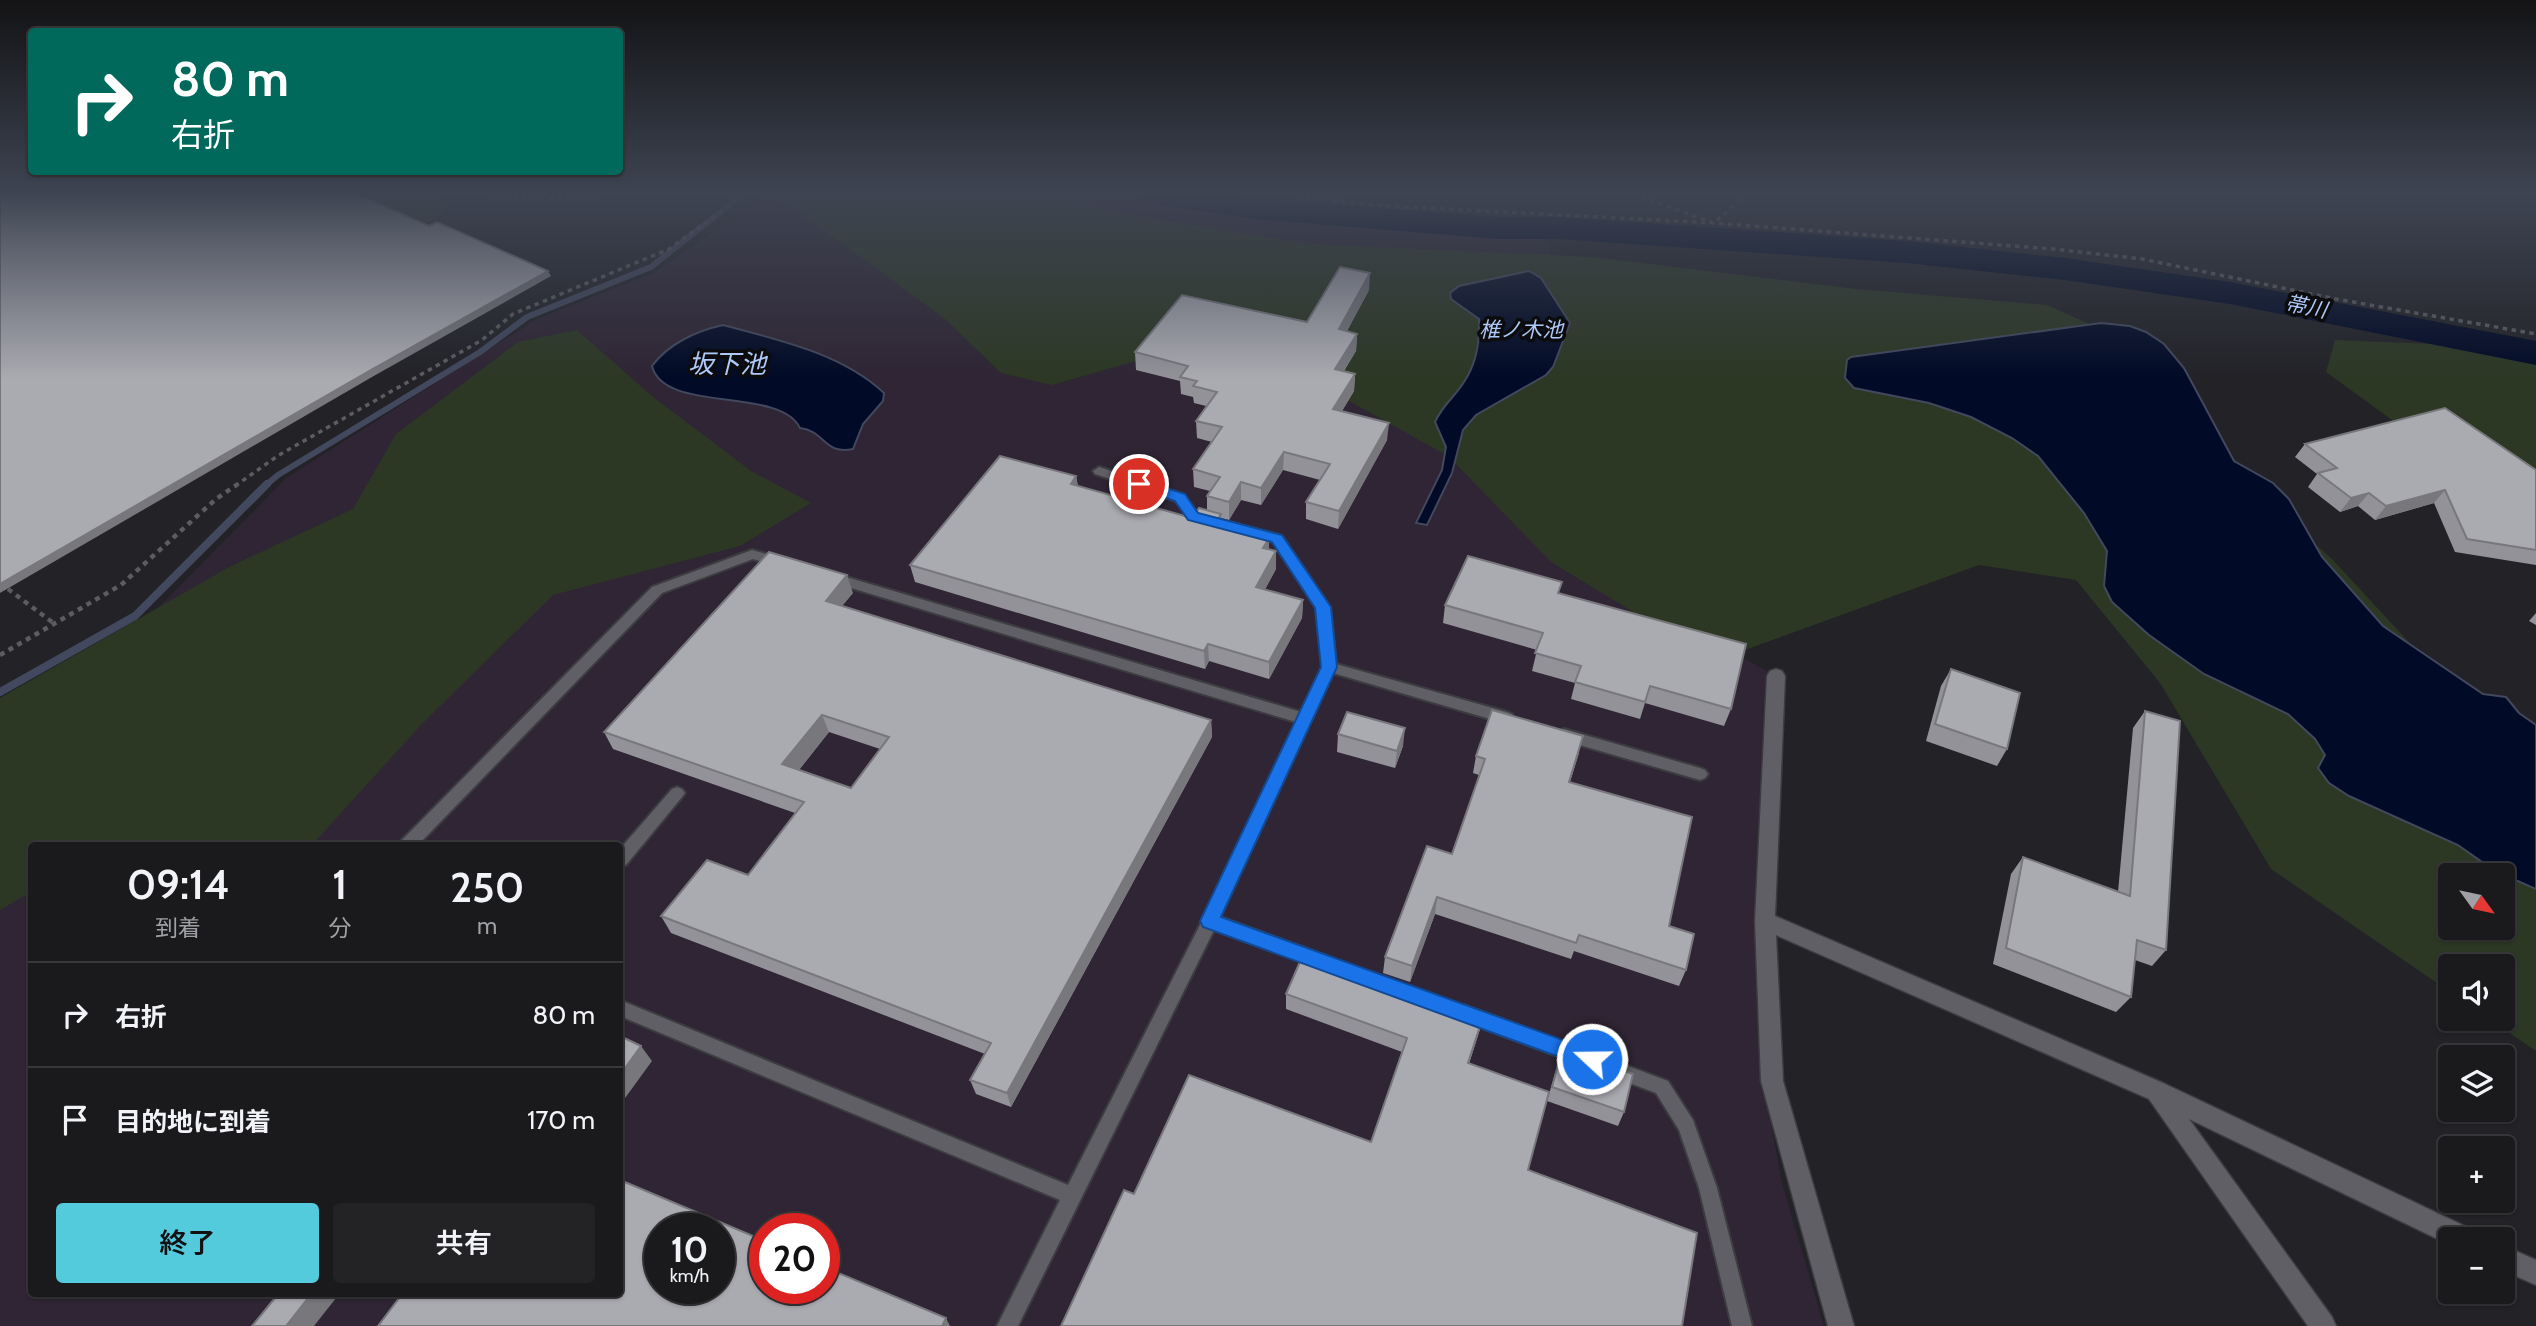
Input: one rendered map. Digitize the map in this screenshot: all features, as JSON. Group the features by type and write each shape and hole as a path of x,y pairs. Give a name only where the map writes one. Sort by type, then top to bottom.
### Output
{"street":[{"path":"1776,676 1765,921 1772,1080 1841,1326"},
{"path":"1765,921 2155,1091 2439,1227"},
{"path":"2155,1091 2323,1326"},
{"path":"2515,1263 2536,1273"}],"lane":[{"path":"1007,1326 1210,921 1329,667 1323,607 1277,539 1193,517 1180,498 1098,471"},
{"path":"411,842 657,590 752,554 792,565"},
{"path":"818,573 1304,719"},
{"path":"1329,667 1528,724"},
{"path":"1554,732 1700,774"},
{"path":"623,856 677,793"},
{"path":"1210,921 1338,967"},
{"path":"623,1009 1072,1196"},
{"path":"1453,1009 1662,1087 1687,1126 1708,1188 1742,1326"}],"path":[{"path":"0,655 121,585 216,499 279,454 482,340 513,314 650,256"},
{"path":"2114,256 2536,334"},
{"path":"0,583 56,625"}],"shaded area":[{"path":"679,256 1552,256 1593,350 1601,581 1767,671 1757,930 1765,1090 1782,1183 1824,1326 0,1326 0,700 140,626 286,478 535,320 655,272"}],"green space":[{"path":"859,256 1568,256 1856,289 2047,305 2100,329 2191,433 2332,559 2445,681 2536,757 2536,1051 2507,1031 2515,1031 2515,954 2438,954 2438,984 2271,869 2160,683 2076,580 1979,565 1734,654 1671,635 1551,562 1448,456 1275,360 1167,352 1052,385 1001,373 944,318"},
{"path":"577,330 652,396 751,471 811,503 740,546 553,595 420,726 315,842 28,842 28,894 0,910 0,698 231,566 353,509 396,434 518,342"},
{"path":"2335,340 2483,346 2536,365 2536,483 2399,425 2326,372"}],"water":[{"name":"椎ノ木池","path":"1529,271 1541,278 1570,323 1553,367 1546,375 1476,415 1463,430 1452,473 1427,525 1416,523 1442,470 1446,447 1435,422 1468,375 1478,343 1479,319 1451,299 1450,293 1459,286"},
{"path":"2101,323 2130,326 2146,332 2164,344 2184,368 2234,461 2273,483 2289,499 2322,557 2383,626 2483,694 2506,697 2519,713 2536,725 2536,889 2515,880 2515,863 2484,863 2458,845 2349,796 2329,783 2318,768 2325,755 2315,739 2288,714 2204,674 2149,635 2112,602 2104,586 2107,551 2084,513 2038,456 2012,438 1971,417 1929,403 1854,388 1845,378 1847,360 1851,357"},
{"name":"坂下池","path":"723,325 829,358 867,379 884,393 883,401 863,424 853,449 843,450 830,446 815,433 800,428 788,415 770,407 699,396 677,390 661,381 652,366 666,351 693,335"}],"building":[{"path":"0,256 514,256 548,271 369,371 0,584"},
{"path":"1340,267 1370,273 1339,329 1357,334 1335,369 1355,374 1333,409 1389,423 1339,511 1306,502 1330,464 1284,452 1261,488 1241,482 1229,502 1207,496 1220,477 1193,469 1222,427 1196,421 1217,392 1193,386 1197,381 1180,377 1188,366 1135,352 1182,295 1307,322"},
{"path":"2445,408 2536,470 2536,550 2467,539 2445,490 2386,506 2369,493 2351,498 2318,473 2337,468 2305,444"},
{"path":"1000,456 1076,476 1071,484 1192,518 1199,508 1221,514 1215,524 1269,538 1263,548 1276,551 1256,587 1303,600 1269,662 1208,644 1204,651 910,565"},
{"path":"769,552 847,575 826,601 1211,720 1007,1093 970,1080 991,1043 661,916 707,860 748,875 804,802 604,732","holes":["822,715 889,737 851,788 782,764"]},
{"path":"1468,556 1562,582 1558,593 1746,644 1731,709 1650,686 1645,702 1575,682 1581,666 1535,653 1543,633 1445,605"},
{"path":"1951,669 2020,693 2007,749 1935,724"},
{"path":"1492,710 1583,736 1569,782 1692,817 1669,926 1694,934 1686,970 1579,935 1576,943 1437,897 1412,966 1385,957 1427,846 1452,854 1485,759 1476,756"},
{"path":"2145,711 2180,721 2166,950 2137,940 2131,997 2006,948 2023,857 2130,896"},
{"path":"1347,712 1405,728 1397,751 1338,734"},
{"path":"1305,950 1484,1014 1468,1063 1549,1092 1528,1170 1697,1233 1682,1326 1061,1326 1124,1190 1134,1194 1189,1075 1371,1142 1407,1038 1286,994"},
{"path":"623,1037 641,1046 623,1071"},
{"path":"1562,1050 1633,1074 1624,1112 1552,1087"},
{"path":"623,1181 698,1213 644,1213 644,1304 735,1304 735,1228 749,1234 749,1304 840,1304 840,1274 946,1318 942,1326 378,1326 400,1297 623,1297"},
{"path":"276,1297 309,1297 286,1326 252,1326"}],"waterway":[{"path":"265,486 278,475 480,352 527,317 651,267 665,256"},
{"name":"帯川","path":"1943,256 2065,269 2230,293 2536,353"},
{"path":"0,692 135,616 265,486"}],"route":[{"path":"1139,484 1180,498 1193,517 1277,539 1323,607 1329,667 1210,921 1592,1059"}]}
